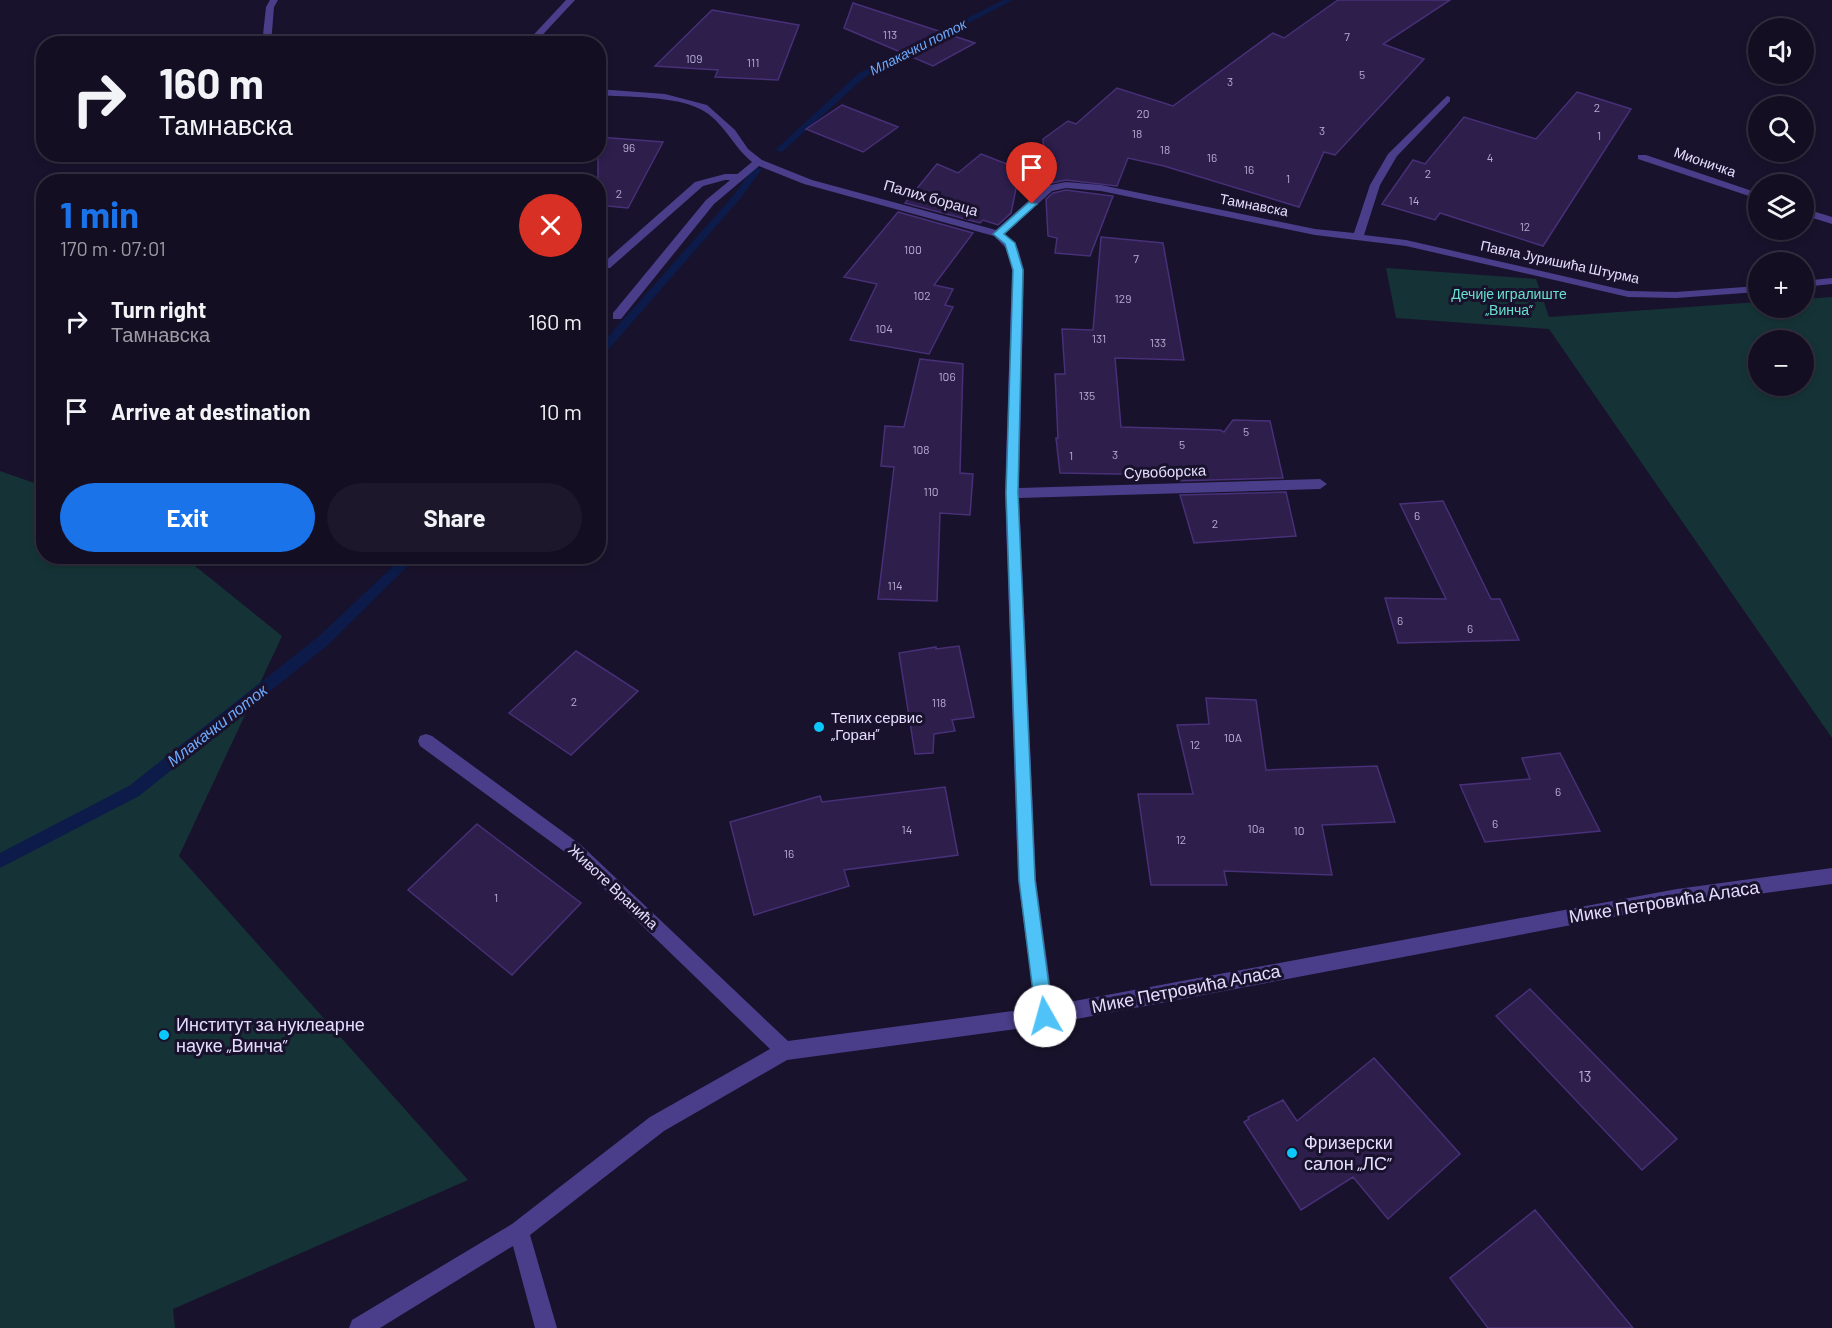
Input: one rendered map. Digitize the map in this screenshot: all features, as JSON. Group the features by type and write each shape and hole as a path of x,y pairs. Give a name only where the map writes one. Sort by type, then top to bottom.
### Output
{"street":[{"path":"267,36 270,7 274,0"},
{"path":"537,36 571,0"},
{"name":"Палих бораца","path":"606,93 665,97 704,107 719,119 744,151 758,162 808,182 998,234"},
{"path":"1358,237 1375,185 1393,154 1447,99"},
{"name":"Мионичка","path":"1642,157 1748,193"},
{"path":"617,316 710,202 758,162"},
{"path":"606,266 699,184 725,177 738,177"},
{"name":"Тамнавска","path":"998,234 1049,188 1066,185 1101,188 1315,232 1358,237"},
{"path":"1814,215 1832,221"},
{"path":"998,234 1010,243 1018,270 1012,493 1027,880 1045,1016"},
{"name":"Павла Јуришића Штурма","path":"1358,237 1406,243 1628,294 1676,295 1748,290"},
{"path":"1814,283 1832,281"},
{"name":"Сувоборска","path":"1012,493 1320,484"},
{"name":"Животе Вранића","path":"426,741 575,850 785,1051"},
{"name":"Мике Петровића Аласа","path":"360,1328 519,1231 657,1124 785,1051 1045,1016 1677,897 1832,876"},
{"path":"519,1231 546,1328"}],"green space":[{"name":"Дечије игралиште „Винча”","path":"1386,268 1536,279 1549,317 1748,303 1748,318 1814,318 1814,298 1832,297 1832,738 1549,329 1396,318"},
{"name":"Институт за нуклеарне науке „Винча”","path":"0,471 36,484 36,564 193,564 282,636 179,856 468,1180 173,1309 175,1328 0,1328"}],"building":[{"path":"1338,0 1450,0 1383,44 1424,59 1335,155 1324,152 1299,207 1164,166 1128,158 1117,186 1066,180 1046,184 1043,139 1068,121 1076,124 1117,88 1173,106 1273,33 1284,38"},
{"path":"853,3 975,43 933,66 844,28"},
{"path":"712,10 799,25 778,80 715,77 718,70 655,66"},
{"path":"1577,92 1631,109 1543,246 1440,213 1435,220 1382,204 1413,160 1425,164 1464,117 1536,139"},
{"path":"842,105 898,127 863,152 806,129"},
{"path":"606,138 663,142 628,208 606,206 606,174 598,174 598,162 606,162"},
{"path":"981,154 1020,169 1011,213 998,225 983,220 980,223 905,203 937,164 958,173"},
{"path":"1066,190 1113,196 1090,256 1055,253 1057,238 1048,236 1046,199 1053,193"},
{"path":"898,212 973,233 934,285 953,289 945,305 953,307 929,354 850,340 877,284 844,277"},
{"path":"1101,237 1163,243 1184,360 1115,358 1121,427 1220,430 1224,432 1233,420 1270,421 1283,478 1176,481 1174,475 1060,473 1056,438 1058,438 1055,374 1065,374 1062,329 1093,330"},
{"path":"920,359 963,364 960,473 973,474 970,515 940,513 937,601 878,599 894,467 881,466 885,426 904,427"},
{"path":"1286,492 1296,536 1194,543 1180,495"},
{"path":"1443,501 1491,599 1500,599 1519,640 1398,643 1385,598 1446,599 1400,504"},
{"path":"959,646 974,717 952,720 955,731 934,734 933,753 915,754 899,653"},
{"path":"576,651 638,691 571,755 509,713"},
{"path":"1206,698 1256,700 1266,770 1377,766 1395,822 1322,825 1332,875 1224,871 1227,885 1151,885 1138,794 1193,794 1177,725 1209,724"},
{"path":"1560,753 1600,831 1485,842 1460,785 1530,779 1522,758"},
{"path":"945,787 958,855 844,870 849,886 754,915 730,822 820,796 822,802"},
{"path":"477,824 581,903 512,975 408,890"},
{"path":"1530,989 1677,1139 1642,1170 1496,1016"},
{"path":"1374,1058 1460,1154 1388,1219 1353,1177 1301,1210 1244,1122 1249,1119 1248,1117 1283,1100 1297,1121"},
{"path":"1535,1210 1633,1328 1488,1328 1450,1278"}],"waterway":[{"name":"Млакачки поток","path":"779,150 862,75 1009,0"},
{"name":"Млакачки поток","path":"606,346 736,198 757,169"},
{"name":"Млакачки поток","path":"0,861 134,791 323,641 404,564"}],"place":[{"name":"Тепих сервис „Горан”","path":"819,727"},
{"name":"Институт за нуклеарне науке „Винча”","path":"164,1035"},
{"name":"Фризерски салон „ЛС”","path":"1292,1153"}],"route":[{"path":"1032,204 998,234 1010,243 1014,250 1018,270 1012,493 1027,880 1045,1016"}]}
